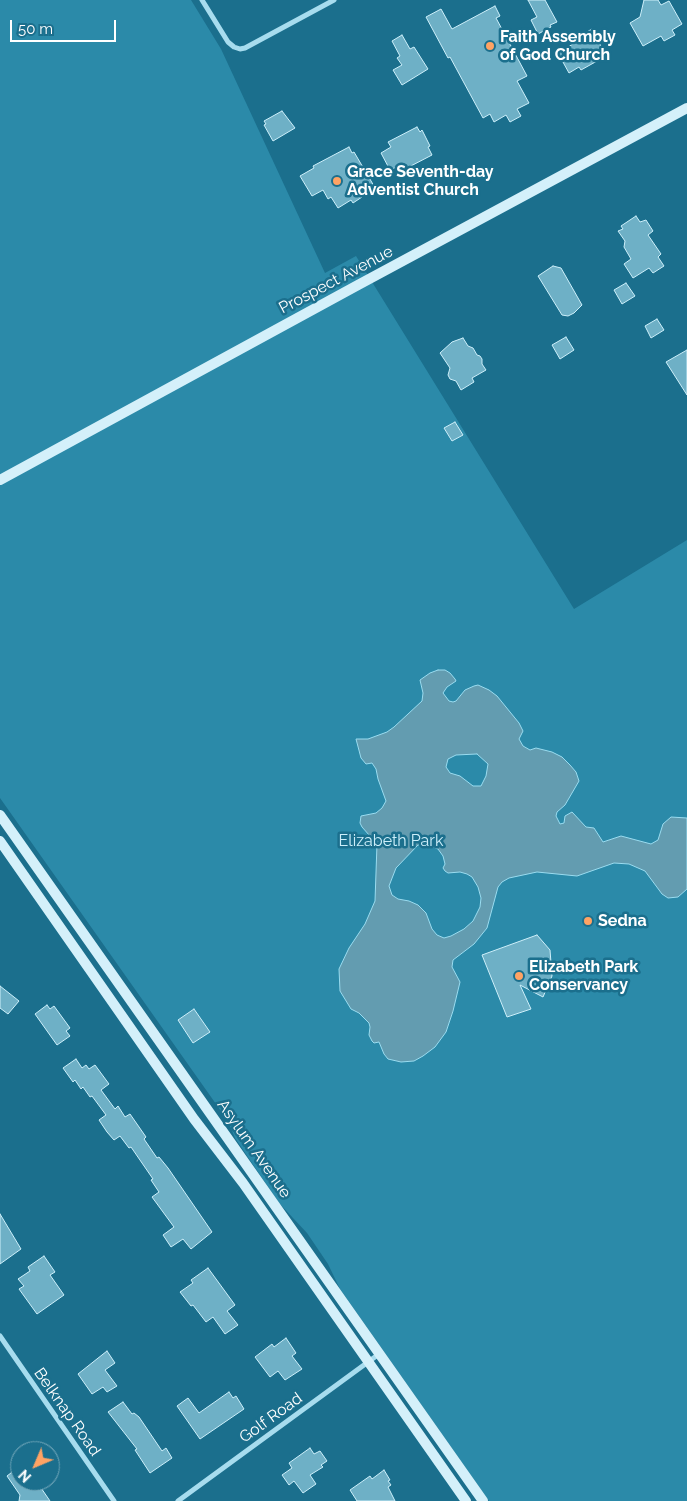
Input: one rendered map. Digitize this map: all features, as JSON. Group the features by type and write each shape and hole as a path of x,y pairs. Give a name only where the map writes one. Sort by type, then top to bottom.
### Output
{"main road":[{"name":"Prospect Avenue","path":"0,480 687,108"},
{"name":"Asylum Avenue","path":"1,820 483,1501"},
{"name":"Asylum Avenue","path":"0,841 194,1119 243,1183 466,1501"}],"street":[{"path":"202,0 223,36 234,47 245,48 334,0"},
{"name":"Belknap Road","path":"0,1336 114,1501"},
{"name":"Golf Road","path":"178,1501 379,1354"}],"green space":[{"name":"Elizabeth Park","path":"0,0 191,0 221,49 325,273 356,256 574,609 687,540 687,1501 489,1501 340,1289 328,1264 307,1233 279,1203 235,1138 228,1121 0,798"}],"shaded area":[{"path":"445,670 455,679 456,681 447,687 443,693 449,701 456,701 465,690 474,686 478,685 489,690 497,696 519,723 523,731 519,739 523,746 530,750 536,748 552,752 562,757 570,765 576,772 579,781 565,805 557,812 556,816 560,824 564,823 565,816 572,812 586,827 594,828 603,842 621,836 651,844 658,840 663,824 671,817 687,818 687,889 678,897 668,898 662,894 645,871 629,864 614,863 577,876 537,872 509,878 502,882 498,887 487,928 474,944 453,960 452,967 460,982 446,1032 435,1047 423,1056 414,1061 401,1062 388,1059 379,1042 374,1043 372,1041 369,1035 369,1023 359,1013 351,1009 340,991 339,969 349,948 365,924 375,901 377,844 362,827 360,823 361,816 376,813 386,801 376,769 372,763 366,764 361,758 356,739 368,739 387,732 394,727 422,701 423,693 420,680 430,673","holes":["477,754 488,764 486,776 481,786 473,786 460,776 450,773 446,767 448,759 456,755","427,844 438,849 443,856 445,864 443,868 445,871 448,873 460,872 472,877 478,887 481,898 480,907 473,921 464,929 444,938 437,935 432,929 426,913 418,905 398,899 392,895 389,886 396,868 418,845"]}],"building":[{"path":"528,0 545,0 557,22 538,34 531,20 537,17"},
{"path":"644,0 658,0 661,5 669,1 682,24 672,30 675,35 664,41 661,36 643,46 630,23 640,17"},
{"name":"Faith Assembly of God Church","path":"495,6 500,16 496,18 527,76 517,81 529,103 517,109 521,116 510,122 506,115 494,122 490,114 483,118 426,17 441,9 452,29"},
{"path":"592,29 606,56 581,70 579,67 569,73 558,53 578,41 576,38"},
{"path":"402,35 410,49 414,47 428,69 402,85 393,70 402,65 397,58 400,56 392,41"},
{"path":"282,111 295,128 273,141 264,125 266,124 264,121"},
{"path":"417,127 420,132 422,130 432,155 405,169 403,164 390,170 381,153 391,147 388,142"},
{"name":"Grace Seventh-day Adventist Church","path":"349,147 352,153 354,152 374,186 361,194 362,197 353,203 351,200 338,208 331,197 328,199 323,190 312,196 300,176 314,168 313,166"},
{"path":"636,216 640,222 646,220 653,231 648,235 661,254 658,257 664,266 653,273 649,268 633,278 624,264 631,259 624,247 625,241 618,231 623,229 621,226"},
{"path":"553,266 561,268 582,305 568,316 562,315 538,276"},
{"path":"626,283 635,296 622,304 614,290"},
{"path":"657,319 664,330 651,338 645,326"},
{"path":"566,337 574,350 560,359 552,345"},
{"path":"463,338 468,346 473,348 477,355 480,356 486,370 472,378 474,382 461,390 456,381 450,379 448,375 450,368 440,353 452,342"},
{"path":"687,350 687,395 666,362"},
{"path":"455,422 463,435 452,441 444,428"},
{"name":"Elizabeth Park Conservancy","path":"537,935 550,950 552,976 543,997 520,985 531,1009 507,1017 482,955"},
{"path":"0,986 19,1001 8,1014 0,1008"},
{"path":"47,1005 50,1009 54,1006 70,1028 66,1031 70,1036 57,1045 35,1014"},
{"path":"194,1009 210,1032 193,1043 178,1020"},
{"path":"76,1059 82,1068 86,1065 89,1069 95,1065 109,1084 101,1090 115,1109 118,1106 125,1117 130,1114 146,1137 144,1139 157,1158 159,1157 168,1168 212,1232 191,1249 183,1239 171,1247 163,1235 174,1227 152,1197 159,1192 151,1180 153,1179 131,1147 129,1148 120,1136 114,1140 107,1132 99,1120 106,1115 92,1096 90,1097 83,1087 81,1089 75,1080 73,1082 63,1068"},
{"path":"0,1214 21,1249 0,1264"},
{"path":"44,1256 55,1272 50,1275 64,1295 37,1314 19,1289 24,1286 18,1279 30,1271 28,1267"},
{"path":"208,1268 235,1305 227,1311 238,1325 225,1334 213,1317 206,1322 180,1292 193,1283 191,1280"},
{"path":"286,1338 296,1353 292,1356 302,1369 285,1380 278,1371 270,1377 255,1357 272,1344 274,1347"},
{"path":"107,1351 115,1363 105,1370 117,1386 107,1392 103,1387 92,1394 78,1374"},
{"path":"229,1392 233,1398 236,1396 244,1409 200,1439 177,1406 188,1398 199,1413"},
{"path":"123,1402 132,1414 134,1413 139,1417 162,1451 166,1448 172,1458 150,1473 135,1450 137,1449 108,1412"},
{"path":"310,1448 314,1454 320,1451 327,1461 321,1465 323,1467 310,1475 316,1484 303,1493 294,1481 289,1485 282,1475 292,1468 289,1463"},
{"path":"384,1470 390,1480 388,1481 391,1485 388,1487 395,1501 357,1501 350,1490 370,1476 372,1479"},
{"path":"17,1491 43,1491 50,1501 19,1501 20,1495"}],"place":[{"name":"Faith Assembly of God Church","path":"490,46"},
{"name":"Grace Seventh-day Adventist Church","path":"337,181"},
{"name":"Sedna","path":"588,921"},
{"name":"Elizabeth Park Conservancy","path":"519,976"}]}
